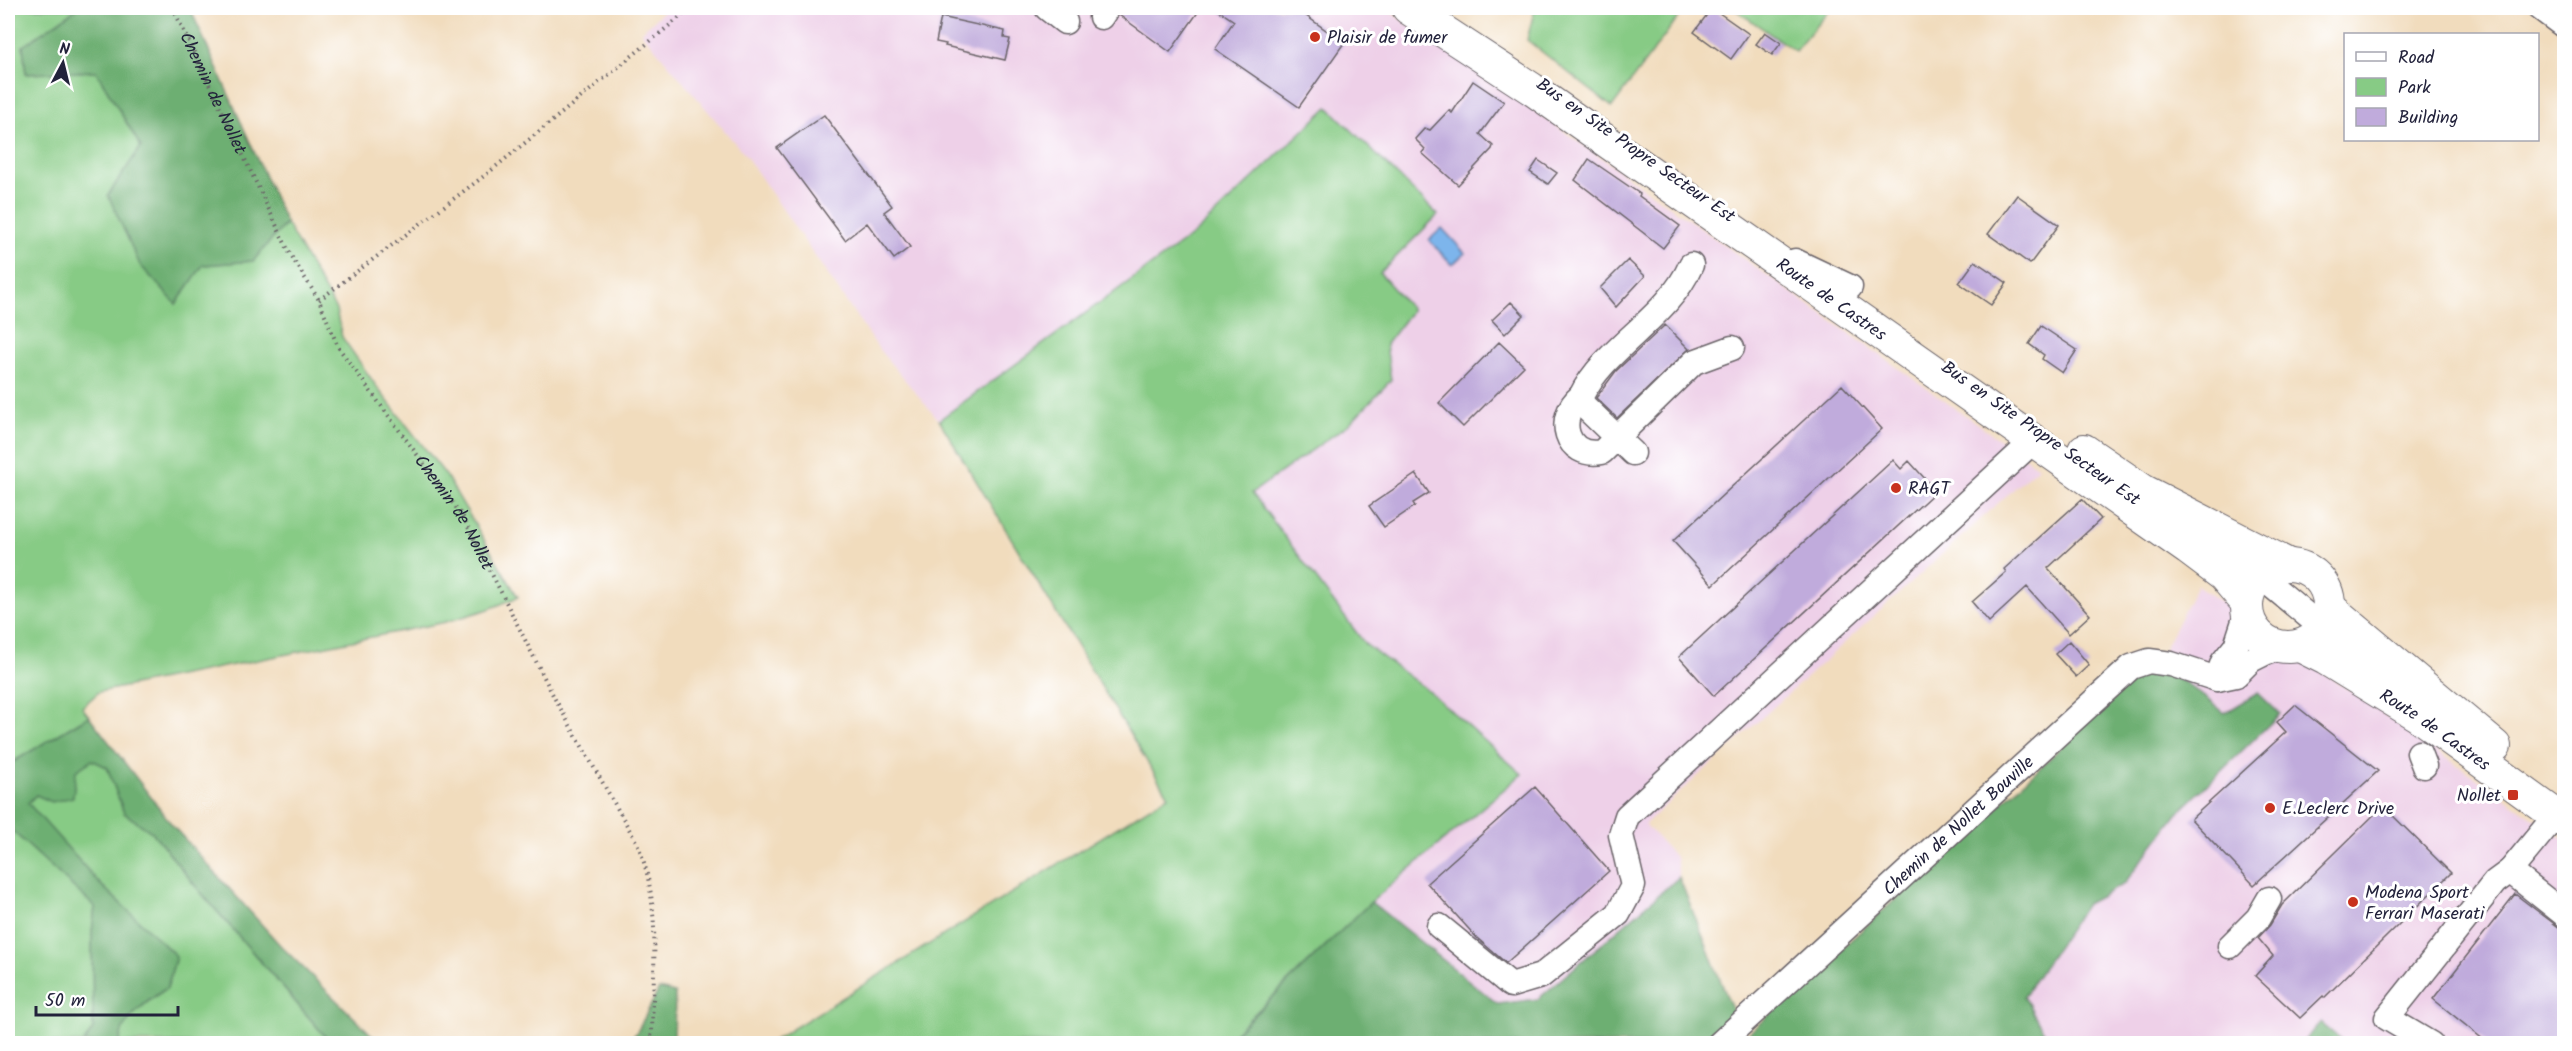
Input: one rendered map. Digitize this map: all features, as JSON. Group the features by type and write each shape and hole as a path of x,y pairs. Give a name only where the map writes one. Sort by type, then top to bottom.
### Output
{"main road":[{"name":"Route de Castres","path":"1408,8 1532,89 2224,576 2251,597 2253,628 2260,637 2309,632 2482,737 2562,810"},
{"name":"Route de Castres","path":"1445,8 1588,103 2144,491 2289,565 2299,566 2315,575 2326,590 2309,632"},
{"path":"2251,597 2276,566 2289,565"},
{"name":"Route de Castres","path":"2309,632 2326,658 2562,810"}],"street":[{"name":"Bus en Site Propre Secteur Est","path":"1425,8 1545,86 1798,263 1850,287"},
{"path":"2540,8 2565,26"},
{"path":"1691,266 1671,297 1601,369 1582,400 1572,403 1567,414 1566,428 1575,448 1583,453 1602,452 1626,446 1694,362 1732,348"},
{"name":"Bus en Site Propre Secteur Est","path":"1861,320 1895,333 2115,485 2162,516 2224,550 2251,597 2391,683 2562,810"},
{"path":"1582,400 1626,446"},
{"path":"1439,926 1510,985 1541,976 1601,928 1617,914 1633,886 1621,835 1627,816 2028,446"},
{"name":"Bus en Site Propre Secteur Est","path":"2144,491 2190,530"},
{"path":"2217,679 2223,662 2240,638 2251,597"},
{"path":"2217,679 2236,675 2251,660 2309,632"},
{"name":"Chemin de Nollet Bouville","path":"1719,1044 2131,667 2149,661 2170,664 2217,679"},
{"name":"Bus en Site Propre Secteur Est","path":"2391,683 2417,715"},
{"path":"2431,1044 2387,1018 2495,882 2510,870 2562,810"},
{"path":"2510,870 2565,914"},
{"path":"2230,946 2258,918 2269,899"}],"path":[{"name":"Chemin de Nollet","path":"173,8 291,256 318,300 338,347 463,517 555,699 637,843 648,867 653,919 652,1033 649,1044"},
{"path":"318,300 496,166 691,8"}],"shaded area":[{"path":"667,8 1384,8 1498,85 2038,467 1645,824 1676,858 1679,877 1537,999 1498,1004 1371,902 1522,774 1430,692 1365,644 1252,493 1349,424 1386,344 1380,273 1437,215 1328,107 1194,234 939,420 881,352 746,156 641,32"},
{"path":"2197,585 2564,839 2564,1043 2345,1043 2321,1023 2301,1043 2050,1043 2024,997 2086,904 2124,884 2177,814 2280,714 2225,713 2186,683 2154,669"}],"green space":[{"path":"8,8 78,8 23,46 26,74 96,71 141,147 108,195 176,304 203,265 253,261 286,223 336,310 342,337 379,390 445,474 518,597 489,609 446,622 99,692 82,707 89,716 8,765"},
{"path":"78,8 190,8 286,223 253,261 203,265 176,304 140,265 108,195 141,147 96,71 26,74 23,46"},
{"path":"1535,8 1685,8 1612,107 1527,40"},
{"path":"1733,8 1831,8 1795,51"},
{"path":"1328,107 1438,215 1380,273 1412,310 1386,344 1391,380 1349,424 1252,493 1365,644 1430,692 1522,774 1371,902 1224,1043 768,1044 1168,796 939,420 1194,234"},
{"path":"2154,669 2186,683 2225,713 2258,693 2280,714 2177,814 2124,884 2086,904 2024,996 2050,1043 1737,1044 2045,763 2126,683"},
{"path":"89,716 173,826 281,946 380,1043 331,1043 197,888 153,833 124,813 107,767 92,760 76,771 73,797 52,802 36,795 28,803 100,884 176,956 167,988 136,1011 124,1027 120,1043 84,1043 93,1029 92,932 95,907 8,827 8,765"},
{"path":"92,760 107,767 124,813 153,833 197,888 331,1043 120,1043 124,1027 136,1011 167,988 176,956 100,884 27,803"},
{"path":"8,827 95,907 92,932 93,1030 84,1043 8,1043"},
{"path":"1679,877 1736,1019 1709,1044 1224,1044 1371,902 1498,1004 1538,999"},
{"path":"659,989 675,993 674,1043 628,1043 638,1030"},
{"path":"2321,1023 2345,1043 2301,1043"}],"water":[{"path":"1442,228 1465,253 1452,265 1429,240"}],"building":[{"path":"1121,8 1201,8 1170,52 1119,15"},
{"path":"1215,8 1295,8 1344,43 1299,107 1215,49 1234,21"},
{"path":"1712,8 1749,34 1731,59 1694,32"},
{"path":"941,17 1005,31 1004,38 1010,39 1005,60 936,42"},
{"path":"1765,32 1781,43 1772,55 1756,44"},
{"path":"1473,81 1504,102 1480,134 1493,146 1492,149 1458,185 1422,153 1425,149 1415,139 1425,128 1430,130 1449,110 1452,113"},
{"path":"824,115 892,206 884,212 910,247 894,259 867,223 845,240 777,148"},
{"path":"1589,159 1640,194 1639,196 1680,226 1663,248 1575,180"},
{"path":"1538,160 1557,173 1548,184 1530,172"},
{"path":"2017,195 2059,225 2030,264 1988,234"},
{"path":"1628,260 1645,276 1616,307 1600,288"},
{"path":"1975,261 2007,283 1991,305 1959,283"},
{"path":"1511,302 1524,315 1505,334 1492,320"},
{"path":"1665,325 1689,349 1617,418 1596,398 1616,371"},
{"path":"2041,326 2077,350 2062,373 2042,359 2044,355 2029,344"},
{"path":"1499,342 1524,366 1463,427 1439,403"},
{"path":"1842,385 1882,429 1713,585 1673,541"},
{"path":"1893,460 1901,469 1909,461 1936,491 1714,696 1679,657"},
{"path":"1416,474 1429,493 1413,503 1415,506 1384,527 1369,506"},
{"path":"2082,499 2101,519 2048,568 2090,615 2069,634 2027,587 1989,622 1972,602 2006,572 2004,569"},
{"path":"2069,641 2089,665 2076,677 2055,654"},
{"name":"E.Leclerc Drive","path":"2295,705 2378,771 2254,885 2191,819 2286,732 2277,722"},
{"path":"1535,787 1609,871 1506,963 1477,938 1427,883"},
{"name":"Modena Sport Ferrari Maserati","path":"2383,806 2451,873 2324,998 2323,996 2300,1018 2255,976 2273,956 2258,938 2270,925 2282,905"},
{"path":"2515,894 2565,932 2565,1044 2489,1044 2433,999"}],"place":[{"name":"Plaisir de fumer","path":"1315,37"},
{"name":"RAGT","path":"1896,488"},
{"name":"Nollet","path":"2513,795"},
{"name":"E.Leclerc Drive","path":"2270,808"},
{"name":"Modena Sport Ferrari Maserati","path":"2353,902"}]}
